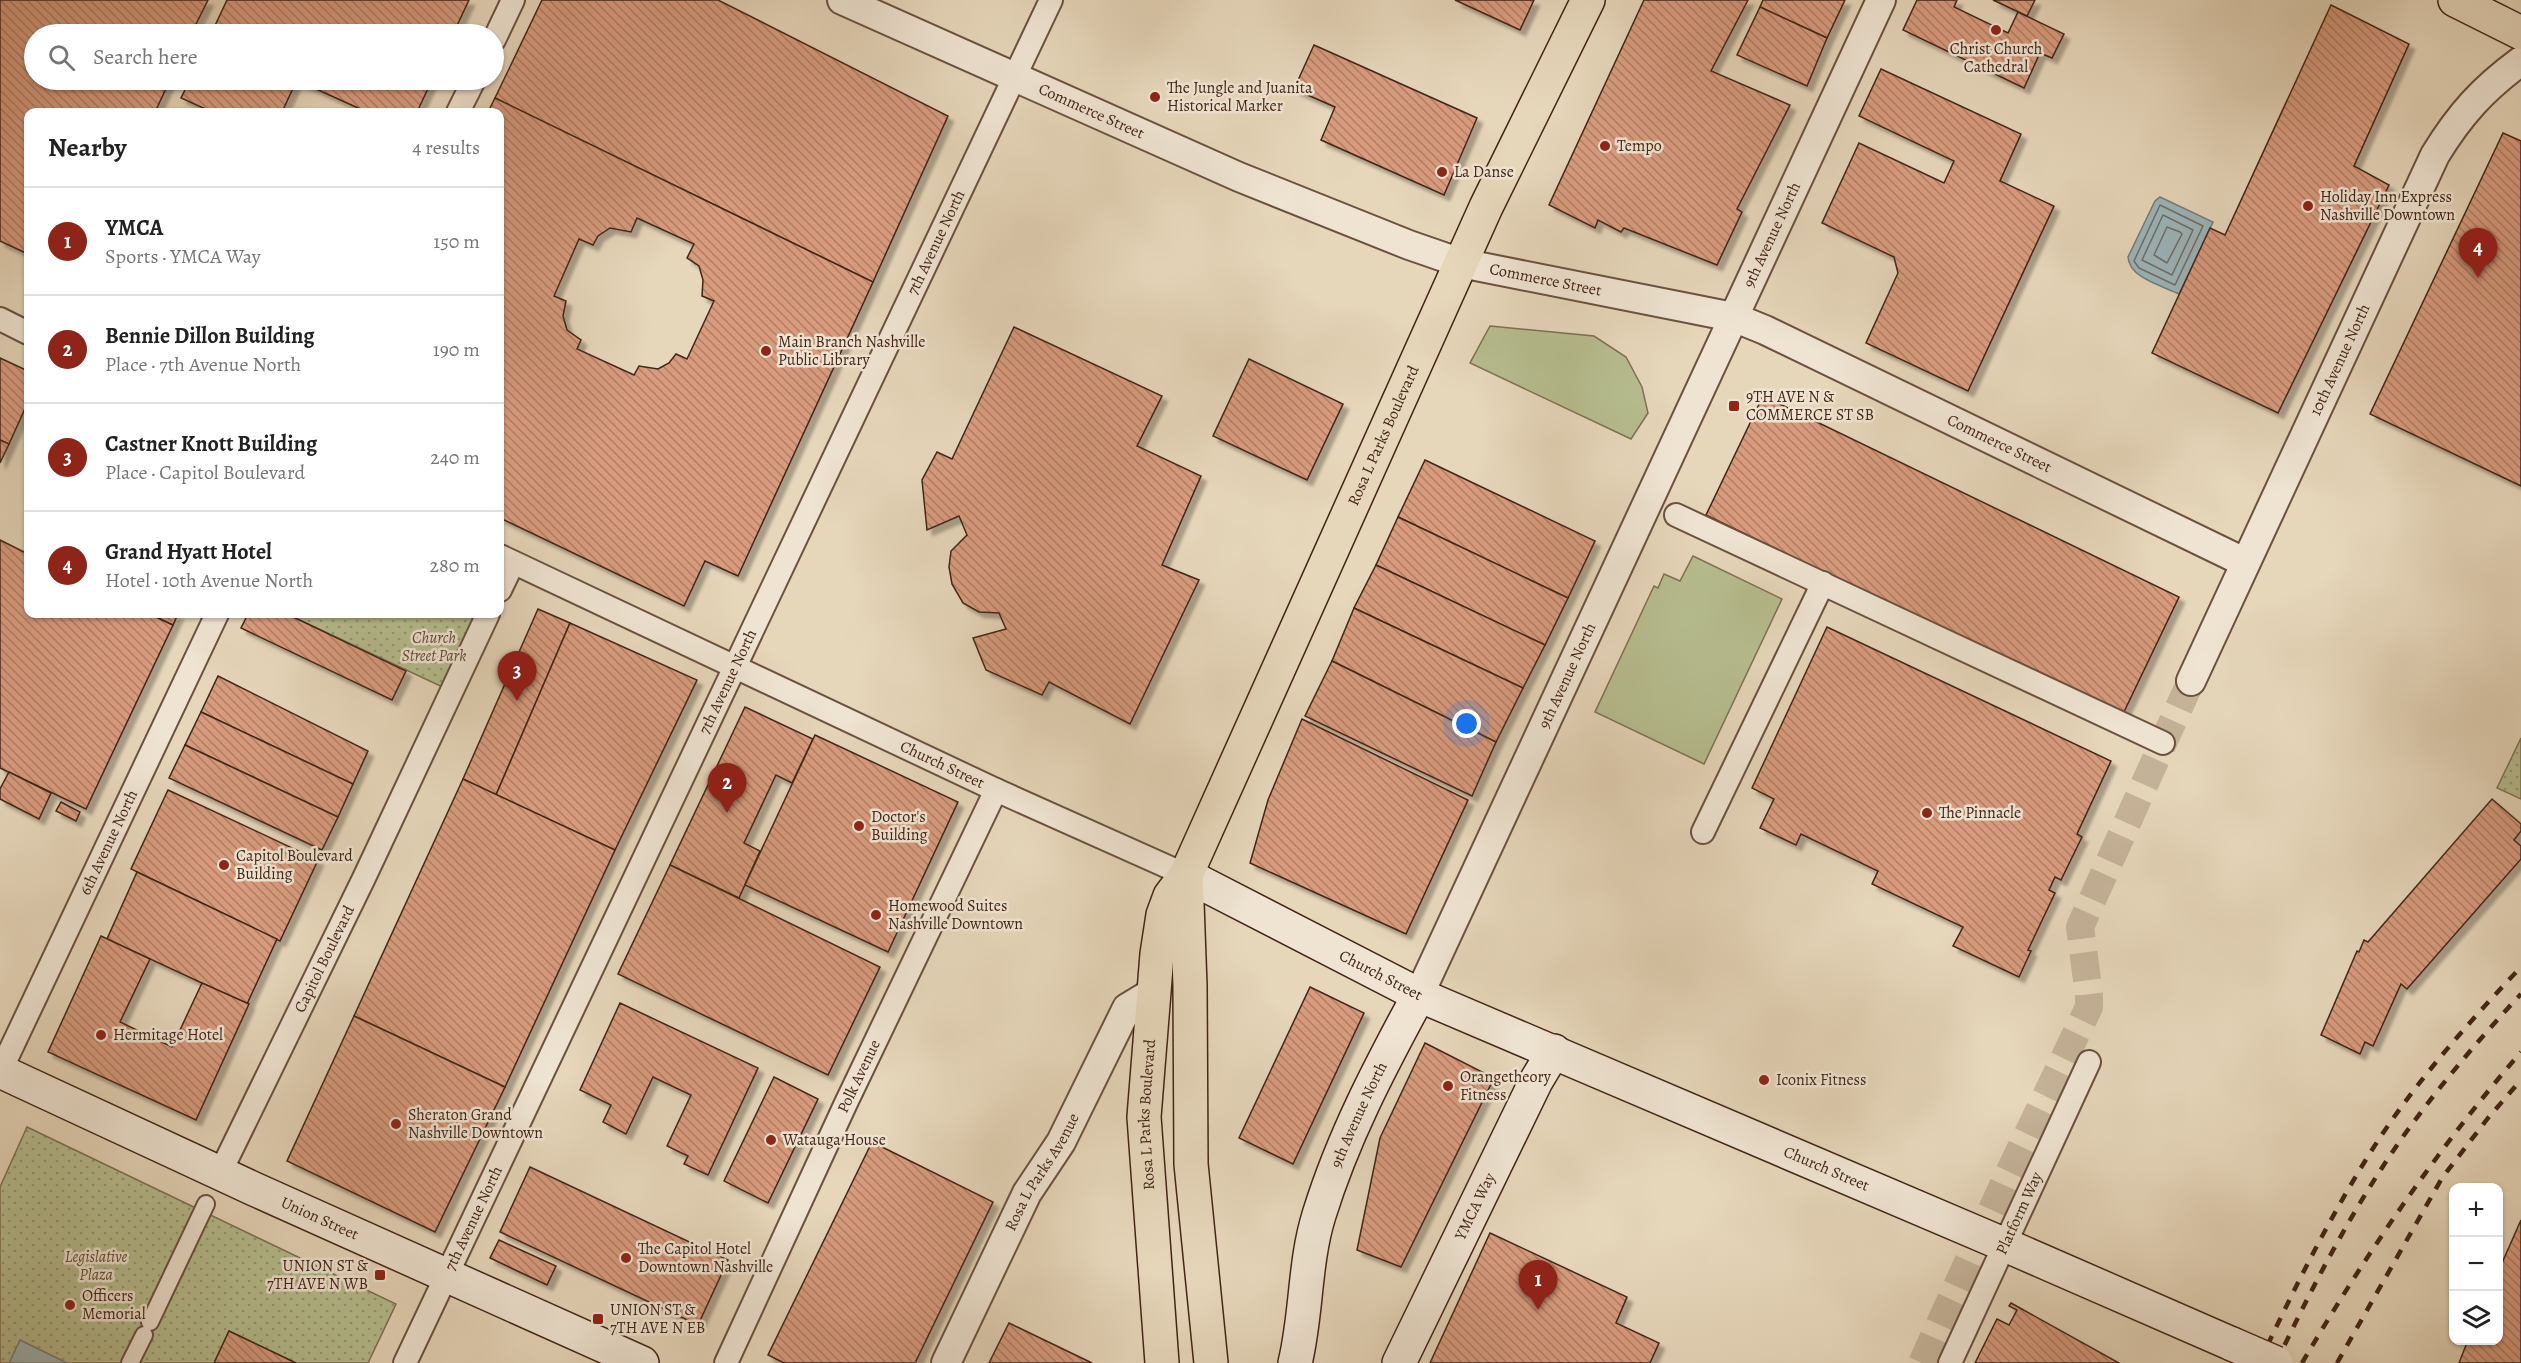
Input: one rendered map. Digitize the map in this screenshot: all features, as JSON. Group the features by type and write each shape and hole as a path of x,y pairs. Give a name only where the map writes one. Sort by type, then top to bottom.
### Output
{"main road":[{"name":"Rosa L Parks Boulevard","path":"1162,1363 1144,1117 1152,993 1163,915 1170,896 1186,875 1490,199 1588,0"},
{"path":"2455,0 2521,33"},
{"name":"Rosa L Parks Boulevard","path":"1186,875 1190,986 1191,1164 1211,1363"},
{"name":"Church Street","path":"1186,875 1419,996 2003,1244 2276,1363"},
{"name":"9th Avenue North","path":"1295,1363 1301,1339 1311,1249 1319,1215 1357,1112 1419,996"},
{"name":"YMCA Way","path":"1400,1363 1536,1081 1554,1052"},
{"name":"Union Street","path":"0,1071 642,1363"}],"street":[{"path":"502,24 513,0"},
{"name":"Commerce Street","path":"842,0 1239,177 1418,249 1461,263 1733,317 1765,330 2244,562"},
{"name":"7th Avenue North","path":"405,1363 1051,0"},
{"name":"9th Avenue North","path":"1419,996 1881,0"},
{"name":"10th Avenue North","path":"2191,681 2244,562 2435,155 2451,129 2476,98 2521,61"},
{"path":"460,108 469,90"},
{"path":"0,319 24,331"},
{"path":"1676,515 2163,743"},
{"name":"Church Street","path":"506,560 996,790 1186,875"},
{"path":"1703,832 1823,584"},
{"name":"6th Avenue North","path":"0,1071 215,618"},
{"name":"Capitol Boulevard","path":"220,1173 364,878 486,618"},
{"name":"Polk Avenue","path":"726,1363 846,1103 996,790"},
{"name":"Rosa L Parks Avenue","path":"946,1363 1027,1193 1061,1142 1127,1008 1152,993"},
{"name":"Platform Way","path":"1950,1363 2089,1062"},
{"path":"130,1363 206,1204"}],"green space":[{"path":"1490,326 1594,336 1626,357 1642,387 1648,413 1631,439 1470,363"},
{"path":"1693,556 1782,599 1704,764 1595,712 1654,586 1658,588 1664,574 1680,581"},
{"name":"Church Street Park","path":"296,618 486,618 451,691"},
{"path":"2521,738 2521,799 2497,788"},
{"name":"Legislative Plaza","path":"27,1127 396,1304 368,1363 296,1363 229,1331 214,1363 0,1363 0,1187"}],"water":[{"path":"2160,197 2213,222 2179,294 2140,276 2134,271 2128,257 2155,201"},
{"path":"20,1340 67,1363 9,1363"}],"building":[{"path":"0,0 208,0 196,24 24,24 24,90 165,90 157,108 24,108 24,252 0,241"},
{"path":"227,0 469,0 458,24 216,24"},
{"path":"542,0 718,0 948,116 873,282 495,98 499,90 504,90 504,79"},
{"path":"1455,0 1534,0 1520,30"},
{"path":"1644,0 1748,0 1711,71 1790,105 1737,209 1742,212 1717,265 1624,228 1621,232 1598,220 1595,228 1549,205"},
{"path":"1763,0 1845,0 1827,38 1760,7"},
{"path":"1917,0 1957,0 1954,7 2008,33 2018,12 2064,34 2052,58 2040,53 2024,88 1903,30"},
{"path":"1993,0 2035,0 2027,16"},
{"name":"Holiday Inn Express Nashville Downtown","path":"2331,5 2409,44 2354,166 2389,185 2278,413 2152,353 2210,228 2225,235"},
{"path":"1760,7 1827,38 1807,86 1737,55"},
{"path":"1314,45 1477,118 1444,195 1321,140 1335,107 1294,89"},
{"path":"1881,69 2021,134 2000,181 2054,206 1968,391 1866,343 1898,273 1894,257 1822,223 1859,143 1944,183 1954,161 1859,116"},
{"path":"185,90 292,90 284,108 203,108 181,98"},
{"path":"318,90 427,90 419,108 358,108"},
{"name":"Main Branch Nashville Public Library","path":"495,98 873,282 738,576 705,561 684,606 504,520 504,108 490,108","holes":["637,218 694,244 687,258 699,266 703,280 702,296 714,301 687,359 676,354 669,363 658,369 639,366 634,375 577,349 581,340 567,330 563,316 566,301 554,296 579,239 593,245 598,236 610,228 631,232"]},
{"path":"2503,133 2521,141 2521,486 2370,414"},
{"path":"1014,327 1162,396 1137,446 1201,476 1162,565 1199,580 1130,724 1049,682 1042,695 986,670 973,638 1006,629 999,613 979,612 963,603 952,584 949,567 951,551 967,535 959,516 927,530 922,480 937,452 952,459"},
{"path":"0,358 24,369 24,411 9,444 0,440"},
{"path":"1249,359 1343,404 1307,480 1213,436"},
{"path":"1763,396 2179,597 2122,716 1706,515"},
{"path":"0,440 9,444 0,463"},
{"path":"1425,460 1595,541 1568,598 1398,517"},
{"path":"1398,517 1568,598 1545,645 1376,565"},
{"path":"0,540 24,552 24,618 158,618 173,625 86,809 0,768"},
{"path":"1376,565 1545,645 1523,688 1354,608"},
{"path":"1354,608 1523,688 1496,742 1332,661"},
{"path":"538,609 570,623 496,795 463,779"},
{"path":"158,618 176,618 173,625"},
{"path":"246,618 295,618 406,671 392,700 241,628"},
{"path":"570,623 697,680 615,850 496,795"},
{"name":"The Pinnacle","path":"1827,627 2111,761 2077,834 2082,837 2061,880 2055,877 2049,890 2055,893 2028,950 2031,951 2019,977 1953,946 1963,927 1872,884 1878,871 1801,834 1796,845 1760,828 1774,799 1752,788"},
{"path":"1332,661 1496,742 1472,796 1305,716"},
{"path":"218,676 368,751 353,784 201,712"},
{"path":"745,707 813,739 792,783 776,775 744,843 760,851 739,898 670,865"},
{"path":"201,712 353,784 338,817 185,745"},
{"path":"1302,719 1468,800 1406,934 1250,863 1268,800"},
{"name":"Doctor's Building","path":"815,735 958,802 888,952 745,885"},
{"path":"185,745 338,817 322,850 169,778"},
{"path":"9,772 51,793 39,819 0,799 0,789"},
{"path":"463,779 615,850 505,1087 354,1016"},
{"name":"Capitol Boulevard Building","path":"168,790 318,860 280,941 131,869"},
{"path":"2492,799 2521,824 2521,831 2514,840 2521,846 2521,859 2407,989 2401,984 2373,1046 2365,1042 2360,1054 2321,1035 2357,951 2359,952 2364,940 2368,942"},
{"path":"61,802 80,812 76,821 56,811"},
{"path":"670,865 880,967 828,1075 618,974"},
{"path":"137,872 277,939 247,1004 107,939"},
{"name":"Hermitage Hotel","path":"101,936 150,959 120,1022 172,1047 202,983 249,1004 196,1120 48,1052"},
{"path":"1310,987 1364,1013 1293,1164 1239,1138"},
{"path":"620,1003 758,1068 708,1175 684,1164 688,1156 667,1146 691,1095 653,1077 626,1134 603,1122 611,1105 580,1090"},
{"name":"Sheraton Grand Nashville Downtown","path":"354,1016 505,1087 435,1232 287,1161"},
{"path":"1425,1043 1494,1078 1401,1267 1357,1250 1380,1138"},
{"name":"Watauga House","path":"774,1077 818,1099 768,1203 724,1181"},
{"path":"872,1142 993,1202 915,1363 784,1363 768,1355"},
{"path":"530,1167 728,1260 698,1325 500,1232"},
{"path":"2521,1220 2521,1363 2459,1363 2466,1345 2503,1345 2503,1261"},
{"path":"1490,1233 1627,1297 1616,1323 1659,1343 1650,1363 1430,1363"},
{"path":"499,1240 556,1266 547,1285 490,1258"},
{"path":"2011,1303 2119,1363 1975,1363 1997,1319 2009,1325 2017,1310 2009,1306"},
{"path":"1009,1323 1092,1363 989,1363"},
{"path":"229,1331 296,1363 214,1363"}],"tunnel":[{"path":"1922,1363 2006,1179 2089,1007 2080,927 2191,681"}],"railway":[{"path":"2259,1363 2315,1249 2379,1139 2446,1050 2521,967"},
{"path":"2276,1363 2336,1244 2388,1159 2448,1078 2521,994"},
{"path":"2302,1363 2404,1203 2490,1088 2521,1052"},
{"path":"2337,1363 2442,1178 2488,1118 2521,1080"}],"place":[{"name":"Christ Church Cathedral","path":"1996,30"},
{"name":"The Jungle and Juanita Historical Marker","path":"1155,97"},
{"name":"Tempo","path":"1605,146"},
{"name":"La Danse","path":"1442,172"},
{"name":"Holiday Inn Express Nashville Downtown","path":"2308,206"},
{"name":"Grand Hyatt Hotel","path":"2478,278"},
{"name":"Main Branch Nashville Public Library","path":"766,351"},
{"name":"9TH AVE N & COMMERCE ST SB","path":"1734,406"},
{"name":"Castner Knott Building","path":"517,701"},
{"name":"Bennie Dillon Building","path":"727,813"},
{"name":"The Pinnacle","path":"1927,813"},
{"name":"Doctor's Building","path":"859,826"},
{"name":"Capitol Boulevard Building","path":"224,865"},
{"name":"Homewood Suites Nashville Downtown","path":"876,915"},
{"name":"Hermitage Hotel","path":"101,1035"},
{"name":"Iconix Fitness","path":"1764,1080"},
{"name":"Orangetheory Fitness","path":"1448,1086"},
{"name":"Sheraton Grand Nashville Downtown","path":"396,1124"},
{"name":"Watauga House","path":"771,1140"},
{"name":"The Capitol Hotel Downtown Nashville","path":"626,1258"},
{"name":"UNION ST & 7TH AVE N WB","path":"380,1275"},
{"name":"Officers Memorial","path":"70,1305"},
{"name":"YMCA","path":"1538,1310"},
{"name":"UNION ST & 7TH AVE N EB","path":"598,1319"}]}
